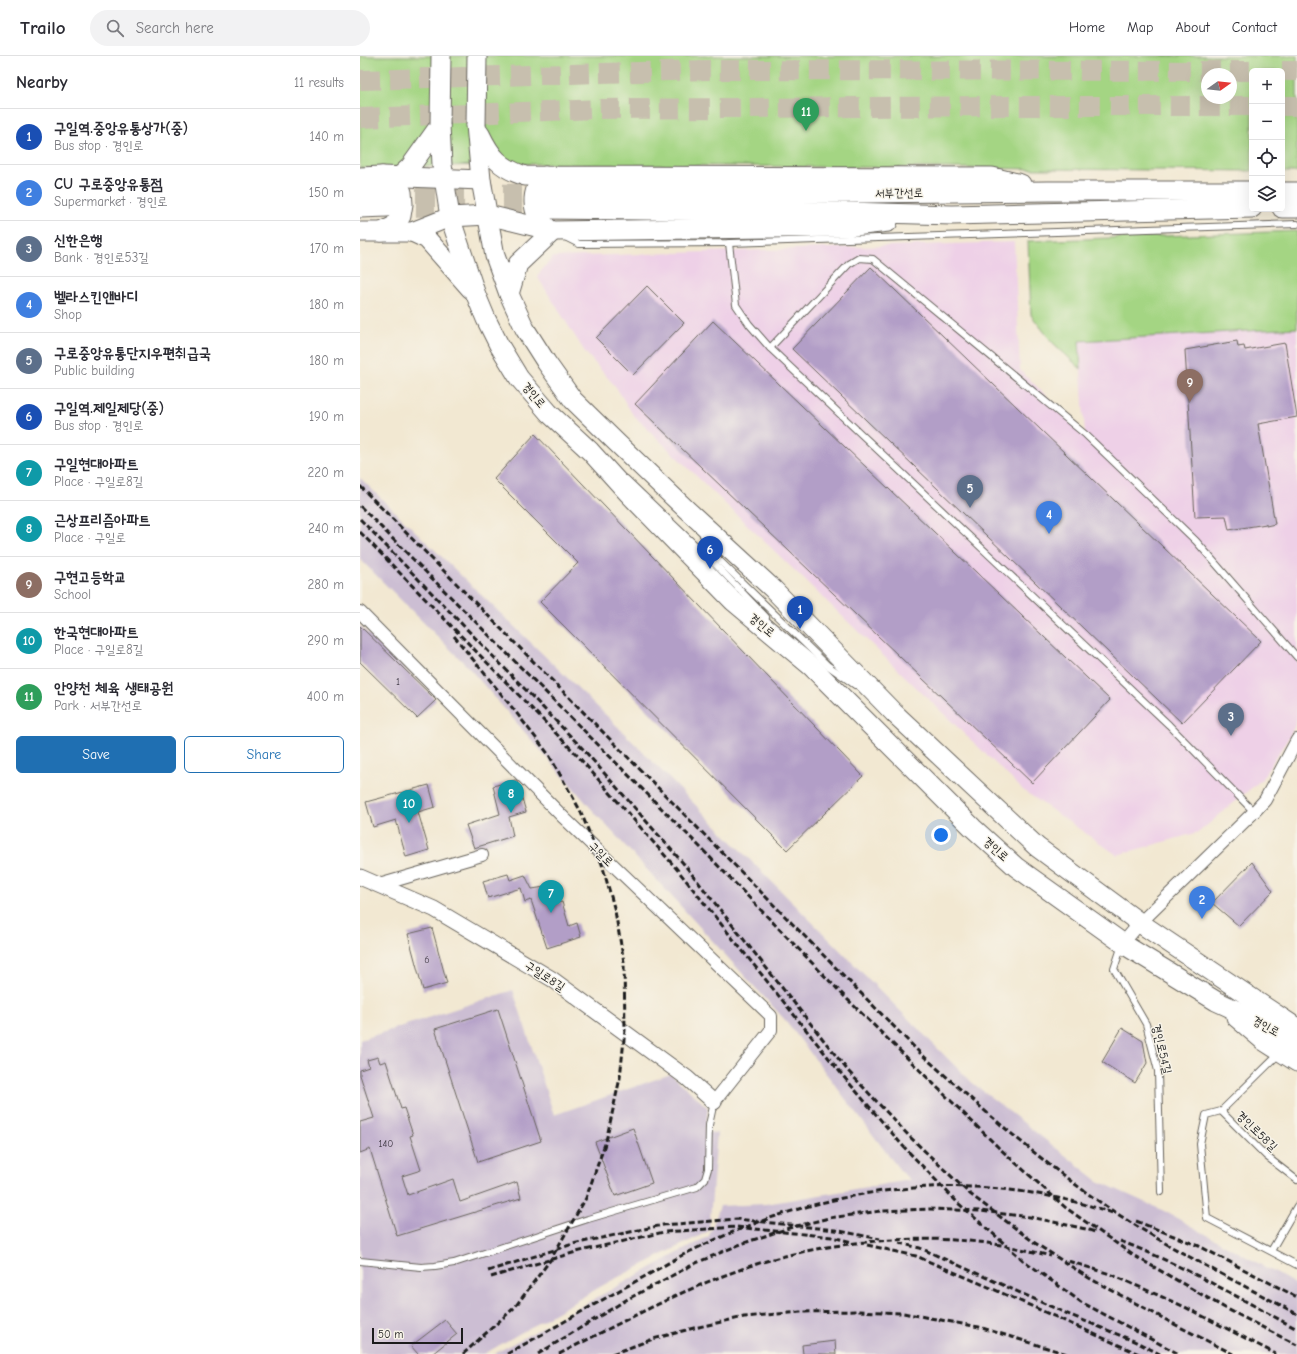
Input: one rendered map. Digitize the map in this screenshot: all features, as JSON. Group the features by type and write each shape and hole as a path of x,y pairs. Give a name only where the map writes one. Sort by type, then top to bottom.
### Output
{"main road":[{"name":"경인로","path":"440,56 440,125 444,178 450,217 476,295 492,332 519,378 549,413 590,450 628,493 733,601 812,667 973,828 1016,867 1123,944 1216,1001 1264,1041 1289,1048 1297,1062"},
{"name":"경인로","path":"476,56 476,125 482,180 495,256 509,294 525,329 573,400 687,510 773,589 894,714 1037,847 1140,923 1297,1028"},
{"path":"360,208 389,188 410,167 440,125"},
{"path":"476,125 488,151 502,166 512,172 525,176 546,193"},
{"path":"360,177 389,188"},
{"path":"360,194 444,178 482,180"},
{"path":"382,232 394,226 401,216 403,204 402,192 394,182 389,188"},
{"path":"546,193 539,182 534,191 533,201 536,214 542,223 553,231"},
{"name":"서부간선로","path":"546,193 864,194 1048,191 1249,192"},
{"path":"1285,192 1297,192"},
{"name":"서부간선로","path":"546,193 846,212 952,215 1249,208"},
{"path":"1285,208 1297,208"},
{"path":"360,232 412,232 450,217 488,216 553,231 846,228 952,215"},
{"path":"509,294 518,264 553,231"},
{"path":"412,232 427,239 476,295"},
{"path":"1265,1007 1297,1016"}],"street":[{"name":"구일로","path":"360,612 564,818 771,1016 771,1030 714,1102"},
{"path":"1123,944 1140,923 1265,800 1297,740"},
{"path":"379,885 482,855"},
{"name":"구일로8길","path":"360,877 434,909 552,979 687,1078 714,1102"}],"lane":[{"path":"553,231 579,244 729,243 1297,224"},
{"path":"729,243 736,305 749,324 770,348 1169,725 1254,812"},
{"path":"770,348 849,264 859,258 873,259 1086,435 1196,541 1297,657"},
{"path":"590,450 632,483 716,564 770,622"},
{"path":"687,510 719,560 827,665 857,687"},
{"path":"775,628 812,667"},
{"path":"864,691 894,714"},
{"name":"경인로54길","path":"1123,944 1114,969 1146,1024 1158,1071 1161,1192"},
{"name":"경인로","path":"1271,1251 1207,1218 1200,1144 1206,1115 1221,1111 1289,1048"},
{"path":"360,1261 421,1267 454,1263 588,1219 697,1187 705,1179 708,1168 709,1125 714,1102"},
{"name":"경인로58길","path":"1221,1111 1266,1156 1297,1180"},
{"path":"1297,1206 1271,1251 1297,1265"}],"shaded area":[{"path":"1014,242 1020,370 1085,434 1079,341 1297,328 1297,719 1291,734 1261,780 1199,832 1117,855 1023,790 633,415 616,387 585,352 537,276 553,257"},
{"path":"360,478 610,719 970,1081 1098,1181 1164,1211 1297,1285 1297,1354 494,1354 709,1236 720,1206 766,1204 910,1180 899,1169 786,1021 596,814 469,668 360,559"},
{"path":"513,990 554,1115 671,1074 708,1108 705,1132 717,1133 709,1231 607,1283 484,1354 360,1354 360,1040"}],"green space":[{"path":"360,56 1297,56 1297,172 1285,172 1285,68 1249,68 1249,171 526,164 360,168"},
{"path":"1297,231 1297,328 1079,341 1081,369 1052,342 1031,315 1028,241"}],"building":[{"path":"871,267 1261,641 1182,723 792,349"},
{"path":"647,286 684,323 633,375 596,338"},
{"path":"713,321 1110,700 1032,783 635,404"},
{"path":"1237,341 1238,347 1244,346 1245,350 1285,343 1297,417 1258,424 1275,524 1229,530 1226,516 1195,517 1185,350"},
{"path":"535,434 863,776 787,850 540,602 578,563 494,479"},
{"path":"360,626 436,700 417,718 360,662"},
{"path":"515,780 517,781 526,812 509,817 513,836 474,848 466,825 500,814 493,786"},
{"path":"429,785 435,807 418,812 429,850 406,857 396,820 373,827 366,802"},
{"path":"1252,862 1273,891 1239,926 1212,903"},
{"path":"508,874 510,880 525,875 532,889 545,887 551,904 562,902 569,926 577,923 581,937 547,948 531,900 525,902 521,888 488,898 483,881"},
{"path":"432,928 447,983 423,990 408,934"},
{"path":"498,1009 541,1141 478,1162 435,1029"},
{"path":"1122,1028 1143,1041 1147,1063 1135,1083 1102,1062"},
{"path":"378,1057 380,1063 386,1061 401,1109 404,1108 413,1135 410,1136 421,1170 402,1176 408,1195 453,1179 460,1202 517,1182 521,1198 397,1236 370,1149 360,1153 360,1122 374,1118 360,1075 360,1070 369,1067 367,1060"},
{"path":"633,1128 652,1183 615,1196 595,1142"},
{"path":"445,1320 457,1334 432,1354 418,1354 411,1346"},
{"path":"835,1341 836,1354 803,1354 802,1345"}],"tunnel":[{"path":"360,80 707,70 1249,71"},
{"path":"1285,71 1297,71"},
{"path":"360,118 600,109 1249,106"},
{"path":"1285,106 1297,106"},
{"path":"387,194 546,193"},
{"path":"387,207 547,209"}],"railway":[{"path":"360,486 920,1053 1001,1125 1058,1171 1117,1214 1184,1254 1297,1314"},
{"path":"360,506 701,848 846,998 998,1147 1066,1208 1133,1255 1225,1308 1297,1345"},
{"path":"360,519 583,749 683,863 849,1072 910,1137 970,1194 1035,1243 1089,1278 1233,1354"},
{"path":"360,532 576,754 676,868 844,1077 903,1146 958,1203 1023,1260 1081,1302 1179,1354"},
{"path":"454,636 549,755 580,810 602,864 615,911 624,962 625,1030 620,1078 606,1141 586,1198 551,1259 515,1307 463,1354"},
{"path":"507,1354 691,1251 742,1228 794,1210 846,1197 899,1189 952,1187 1005,1189 1059,1198 1113,1213"},
{"path":"538,1354 626,1300 696,1263 741,1244 789,1228 829,1218 881,1211 930,1209 980,1211 1030,1217 1095,1232"},
{"path":"488,1271 573,1244 663,1225 737,1219 835,1230 880,1239"},
{"path":"1136,1221 1199,1246 1297,1297"},
{"path":"491,1277 576,1252 664,1232 736,1227 832,1237 852,1242"},
{"path":"559,1354 649,1308 695,1287 772,1259 804,1252 870,1242 904,1239 937,1239 1001,1245 1051,1256"},
{"path":"1120,1241 1188,1271 1297,1329"},
{"path":"899,1243 920,1248 1070,1315 1134,1341 1160,1354"},
{"path":"867,1245 916,1256 1139,1354"},
{"path":"1068,1261 1110,1274 1185,1307 1276,1354"},
{"path":"612,1354 653,1339 744,1317 800,1312 857,1311 903,1313 979,1327 1067,1354"}],"place":[{"name":"안양천 체육 생태공원","path":"806,131"},
{"name":"구현고등학교","path":"1190,402"},
{"name":"구로중앙유통단지우편취급국","path":"970,508"},
{"name":"벨라스킨앤바디","path":"1049,534"},
{"name":"구일역.제일제당(중)","path":"710,569"},
{"name":"구일역.중앙유통상가(중)","path":"800,629"},
{"name":"신한은행","path":"1231,736"},
{"name":"근상프리즘아파트","path":"511,813"},
{"name":"한국현대아파트","path":"409,823"},
{"name":"구일현대아파트","path":"551,913"},
{"name":"CU 구로중앙유통점","path":"1202,919"}]}
